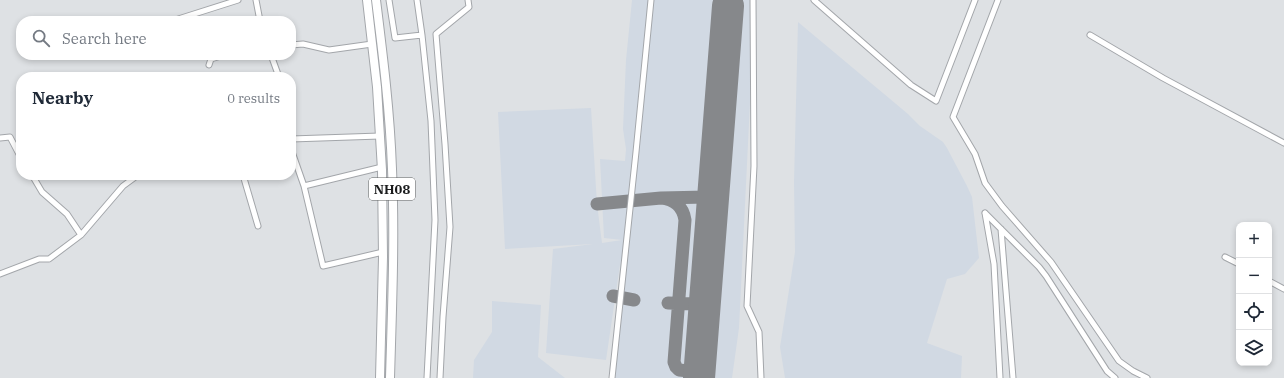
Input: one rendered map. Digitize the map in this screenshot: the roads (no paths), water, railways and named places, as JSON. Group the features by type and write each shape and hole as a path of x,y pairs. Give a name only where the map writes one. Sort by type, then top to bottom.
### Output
{"highway":[{"name":"NH08","path":"367,0 377,87 382,168 383,252 380,378"},
{"name":"NH08","path":"376,0 387,86 392,170 393,255 390,378"}],"street":[{"path":"186,16 230,1 238,0"},
{"path":"256,0 259,16"},
{"path":"389,0 394,38 422,36"},
{"path":"417,0 431,121 435,220 426,378"},
{"path":"440,378 450,227 436,34 469,7 468,0"},
{"path":"612,378 651,0"},
{"path":"753,0 754,166 747,306 759,332 761,378"},
{"path":"814,0 911,85 936,101 975,0"},
{"path":"998,0 953,117 975,154 985,182 997,200 1051,262 1119,361 1132,371 1147,378"},
{"path":"1090,36 1284,144"},
{"path":"296,45 303,44 329,50 372,44"},
{"path":"209,65 211,60"},
{"path":"273,60 277,72"},
{"path":"296,139 380,136"},
{"path":"0,138 10,137 16,148"},
{"path":"296,163 304,186 323,266 383,252"},
{"path":"304,186 382,168"},
{"path":"35,180 42,192 67,214 81,235"},
{"path":"0,274 39,259 49,259 81,235 123,186 131,180"},
{"path":"244,180 258,226"},
{"path":"1000,378 994,264 985,213 1039,267 1106,371 1115,378"},
{"path":"1001,229 1013,378"},
{"path":"1225,257 1236,262"},
{"path":"1272,283 1284,289"}]}
